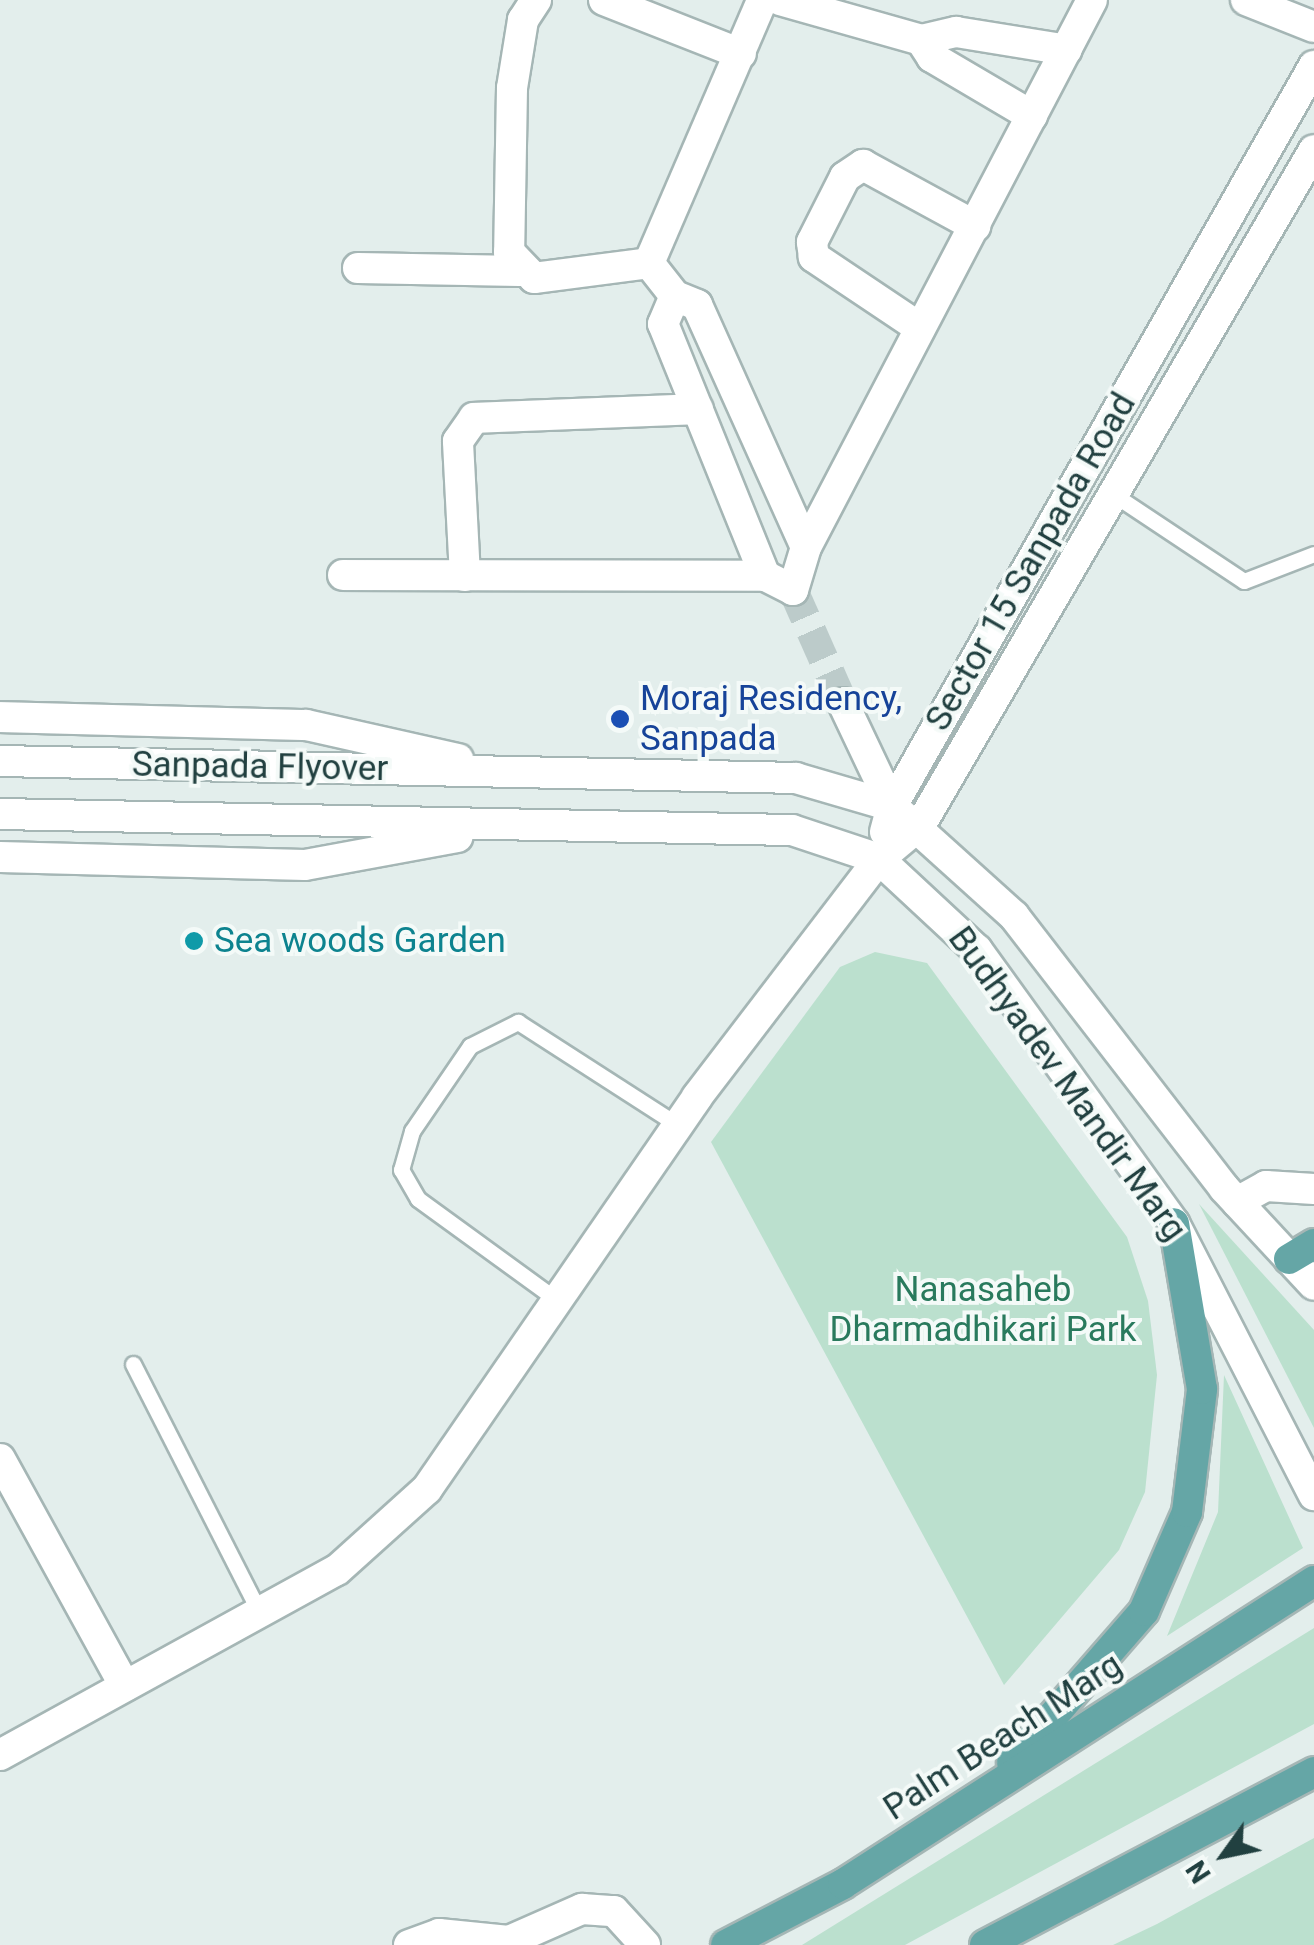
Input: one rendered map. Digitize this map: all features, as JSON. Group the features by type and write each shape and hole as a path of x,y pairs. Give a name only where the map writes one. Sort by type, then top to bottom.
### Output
{"main road":[{"path":"979,1798 1144,1611 1187,1512 1202,1389 1174,1223"},
{"name":"Palm Beach Marg","path":"726,1945 979,1798 1314,1581"},
{"path":"985,1945 1314,1772"}],"street":[{"path":"519,271 509,252 512,88 523,20 536,0"},
{"path":"604,0 741,54"},
{"path":"650,263 762,0"},
{"path":"780,0 921,40 956,32 1067,50"},
{"path":"344,575 765,576 794,590 806,546 1092,0"},
{"path":"1246,0 1314,27"},
{"path":"921,40 932,57 1032,116"},
{"name":"Sector 15 Sanpada Road","path":"878,859 892,806 1314,66"},
{"name":"Sector 15 Sanpada Road","path":"878,859 921,824 1312,159"},
{"path":"920,328 814,257 812,242 845,177 863,165 975,226"},
{"path":"358,268 519,271 554,278 650,263"},
{"path":"650,263 675,296 697,305 806,546"},
{"path":"675,296 663,324 765,576"},
{"path":"464,576 458,441 474,418 698,409"},
{"path":"844,702 892,806"},
{"path":"0,717 306,725 520,773"},
{"name":"Sanpada Flyover","path":"0,761 520,773"},
{"name":"Budhyadev Mandir Marg","path":"520,773 796,778 892,806 921,824 1014,916 1238,1202 1302,1252 1314,1286"},
{"name":"Sanpada Flyover","path":"0,814 519,826"},
{"path":"0,858 305,865 519,826"},
{"name":"Budhyadev Mandir Marg","path":"519,826 792,830 878,859 977,950 1174,1223 1314,1495"},
{"path":"0,1755 260,1613 385,1536 557,1300 678,1125 878,859"},
{"path":"1238,1202 1266,1186 1314,1189"},
{"path":"0,1459 125,1686"},
{"path":"409,1945 440,1934 509,1942 582,1909 614,1911 646,1945"}],"lane":[{"path":"1113,494 1244,581 1314,554"},
{"path":"557,1300 418,1198 401,1170 412,1131 460,1060 492,1028 518,1022 678,1125"},
{"path":"132,1364 260,1613"}],"green space":[{"name":"Nanasaheb Dharmadhikari Park","path":"875,952 927,963 1127,1237 1148,1301 1157,1375 1145,1492 1119,1550 1004,1685 711,1142 840,967"},
{"path":"1199,1204 1314,1330 1314,1428"},
{"path":"1224,1375 1303,1548 1167,1636 1218,1512"},
{"path":"1314,1628 1314,1724 905,1945 802,1945"},
{"path":"1314,1838 1314,1945 1113,1945 1157,1924"}],"tunnel":[{"path":"793,590 843,703"}],"place":[{"name":"Moraj Residency, Sanpada","path":"620,719"},
{"name":"Sea woods Garden","path":"194,941"}]}
